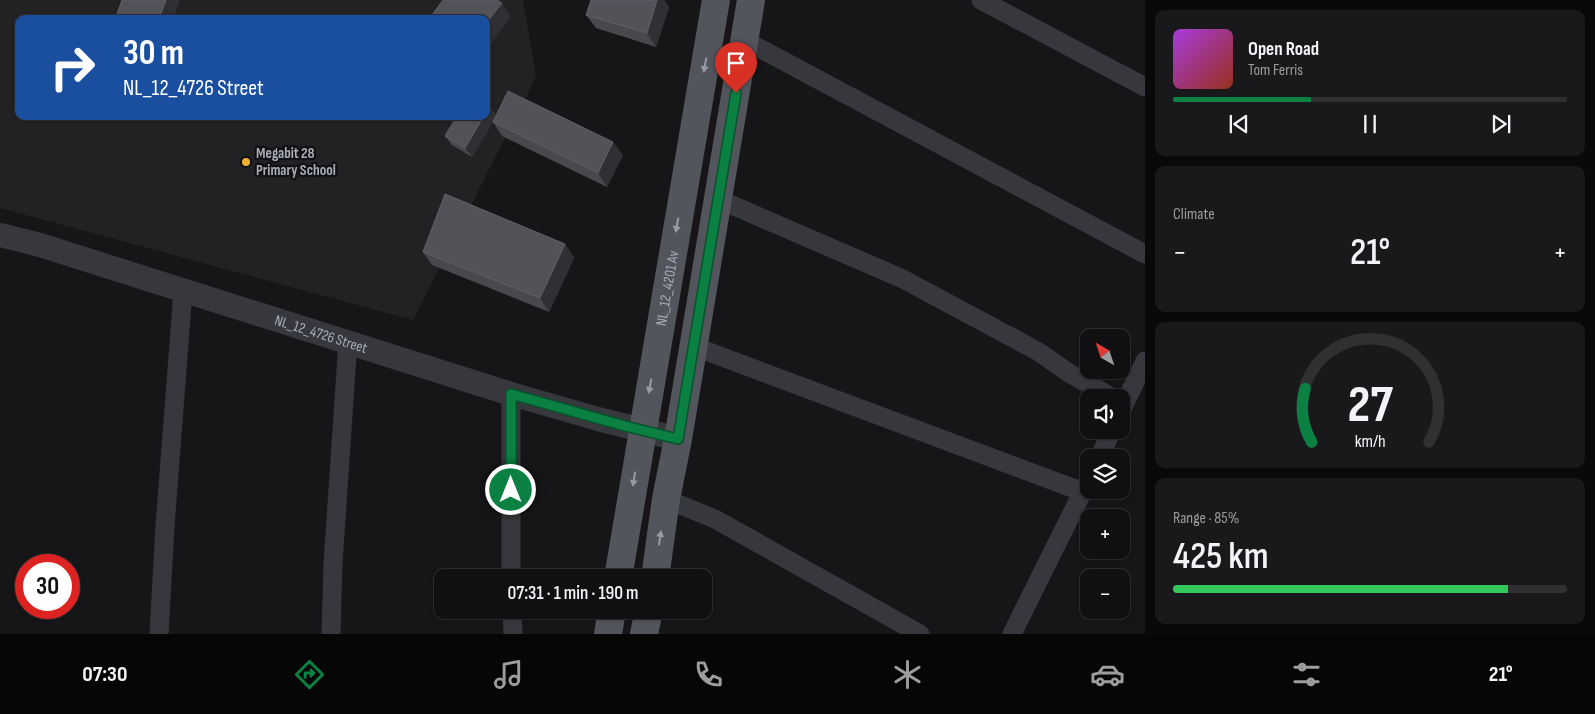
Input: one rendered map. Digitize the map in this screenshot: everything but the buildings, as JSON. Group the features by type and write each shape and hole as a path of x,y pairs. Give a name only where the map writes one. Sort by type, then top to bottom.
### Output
{"main road":[{"name":"NL_12_4201 Av","path":"619,569 716,0"},
{"path":"655,569 751,0"},
{"path":"608,634 610,619"},
{"path":"644,634 647,619"}],"street":[{"path":"981,0 1145,87"},
{"path":"744,40 1145,254"},
{"path":"718,199 903,279 1039,352 1069,374 1094,389"},
{"name":"NL_12_4726 Street","path":"0,235 40,245 511,394 642,431 678,439"},
{"path":"0,235 0,245"},
{"path":"160,634 165,526 183,291"},
{"path":"331,634 333,563 348,341"},
{"path":"693,346 1080,484"},
{"path":"1129,389 1145,362"},
{"path":"511,394 511,569"},
{"path":"1012,634 1080,498"},
{"path":"666,499 715,519 920,634"},
{"path":"512,619 513,634"}],"shaded area":[{"name":"Megabit 28 Primary School","path":"0,0 523,0 536,77 413,320 0,208"}],"place":[{"name":"Megabit 28 Primary School","path":"246,162"}],"route":[{"path":"511,490 511,394 598,419 678,439 736,93"}]}
